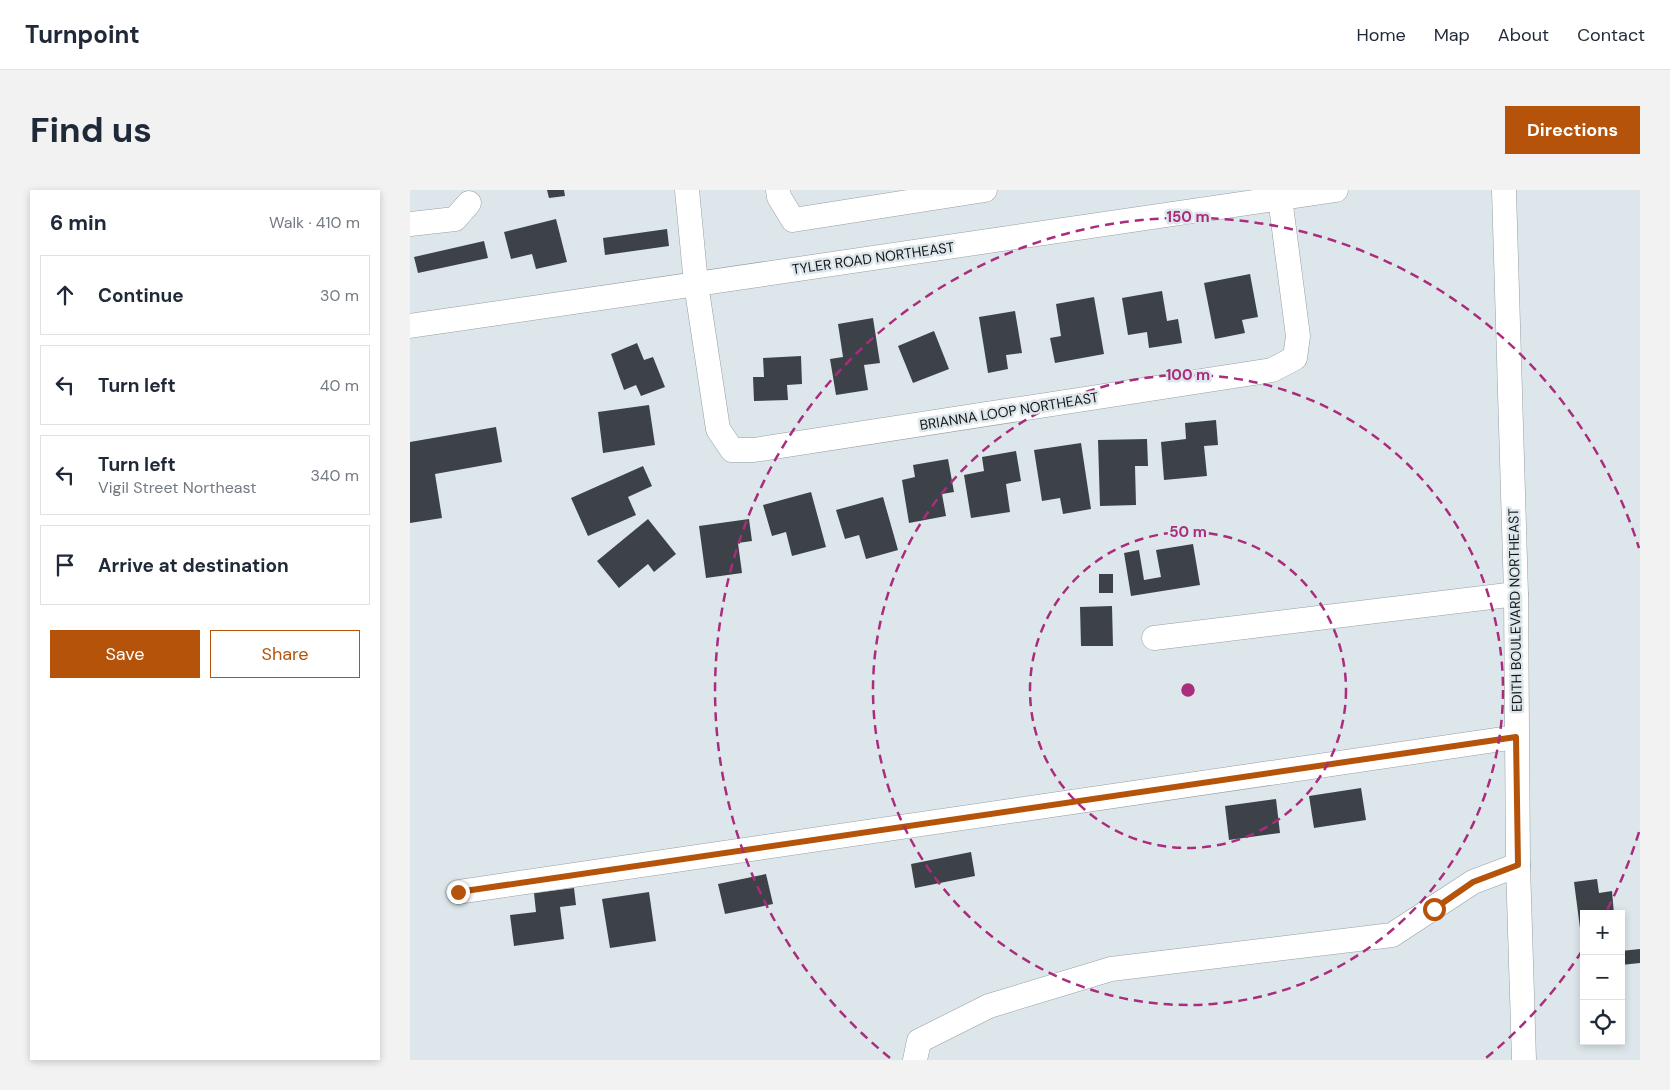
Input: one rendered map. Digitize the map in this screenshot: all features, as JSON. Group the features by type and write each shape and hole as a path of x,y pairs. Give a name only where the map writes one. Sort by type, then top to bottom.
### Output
{"street":[{"path":"687,190 696,284"},
{"path":"778,190 778,198 793,220 858,200 985,190"},
{"name":"TYLER ROAD NORTHEAST","path":"410,326 1336,190"},
{"name":"EDITH BOULEVARD NORTHEAST","path":"1504,190 1516,594 1518,865 1524,1060"},
{"name":"BRIANNA LOOP NORTHEAST","path":"696,284 718,429 732,450 754,450 1272,370 1294,358 1298,336 1280,198"},
{"path":"410,224 455,219 469,203"},
{"path":"1154,638 1516,594"},
{"path":"458,892 1516,737"},
{"path":"915,1060 919,1041 989,1006 1111,969 1392,936 1473,882 1518,865"}],"building":[{"path":"547,190 564,190 565,196 549,198"},
{"path":"556,219 567,262 536,269 532,254 511,259 504,232"},
{"path":"667,229 669,246 605,255 603,238"},
{"path":"484,241 488,258 418,273 414,257"},
{"path":"1250,274 1258,317 1242,320 1245,333 1215,339 1204,283"},
{"path":"1162,291 1167,321 1178,319 1182,343 1149,348 1147,332 1128,335 1122,298"},
{"path":"1094,297 1104,354 1055,363 1050,338 1061,336 1056,304"},
{"path":"1015,311 1022,353 1006,355 1008,369 988,373 979,317"},
{"path":"873,318 880,363 864,365 868,390 836,395 830,359 843,357 838,324"},
{"path":"934,331 949,369 913,383 898,346"},
{"path":"637,343 644,360 653,357 665,387 641,396 636,385 624,390 611,354"},
{"path":"801,356 802,384 787,385 788,400 754,401 753,377 764,377 763,358"},
{"path":"649,405 655,445 603,453 598,412"},
{"path":"1216,420 1218,445 1204,446 1207,476 1164,480 1161,442 1186,439 1185,423"},
{"path":"496,427 502,462 435,474 442,518 410,523 410,442"},
{"path":"1147,439 1148,466 1135,466 1136,505 1100,506 1098,440"},
{"path":"1081,443 1091,509 1063,514 1060,498 1042,501 1034,450"},
{"path":"1016,451 1021,481 1006,484 1010,512 971,518 964,475 984,471 982,457"},
{"path":"948,459 954,492 942,494 946,516 909,523 902,480 915,477 913,465"},
{"path":"643,466 652,486 628,497 636,515 588,536 571,498"},
{"path":"811,492 826,547 792,556 786,532 772,536 763,505"},
{"path":"883,497 898,550 866,559 859,535 845,539 836,510"},
{"path":"648,519 676,554 654,572 648,564 619,588 597,561"},
{"path":"749,519 752,541 738,543 742,573 706,578 699,526"},
{"path":"1193,544 1200,585 1131,596 1124,553 1139,550 1144,580 1161,577 1156,550"},
{"path":"1099,574 1113,574 1113,593 1099,593"},
{"path":"1112,606 1113,646 1081,646 1080,607"},
{"path":"1361,788 1366,820 1314,828 1309,796"},
{"path":"1276,799 1280,833 1229,840 1225,806"},
{"path":"971,852 975,876 915,888 911,864"},
{"path":"766,874 773,904 725,914 718,884"},
{"path":"1597,879 1599,893 1612,891 1614,910 1580,910 1580,928 1574,882"},
{"path":"574,888 576,905 560,907 564,939 514,946 510,915 536,912 534,893"},
{"path":"649,892 656,941 610,948 602,899"},
{"path":"1640,949 1640,963 1625,965 1625,951"}],"route":[{"path":"458,892 1516,737 1518,865 1473,882 1434,909"}]}
